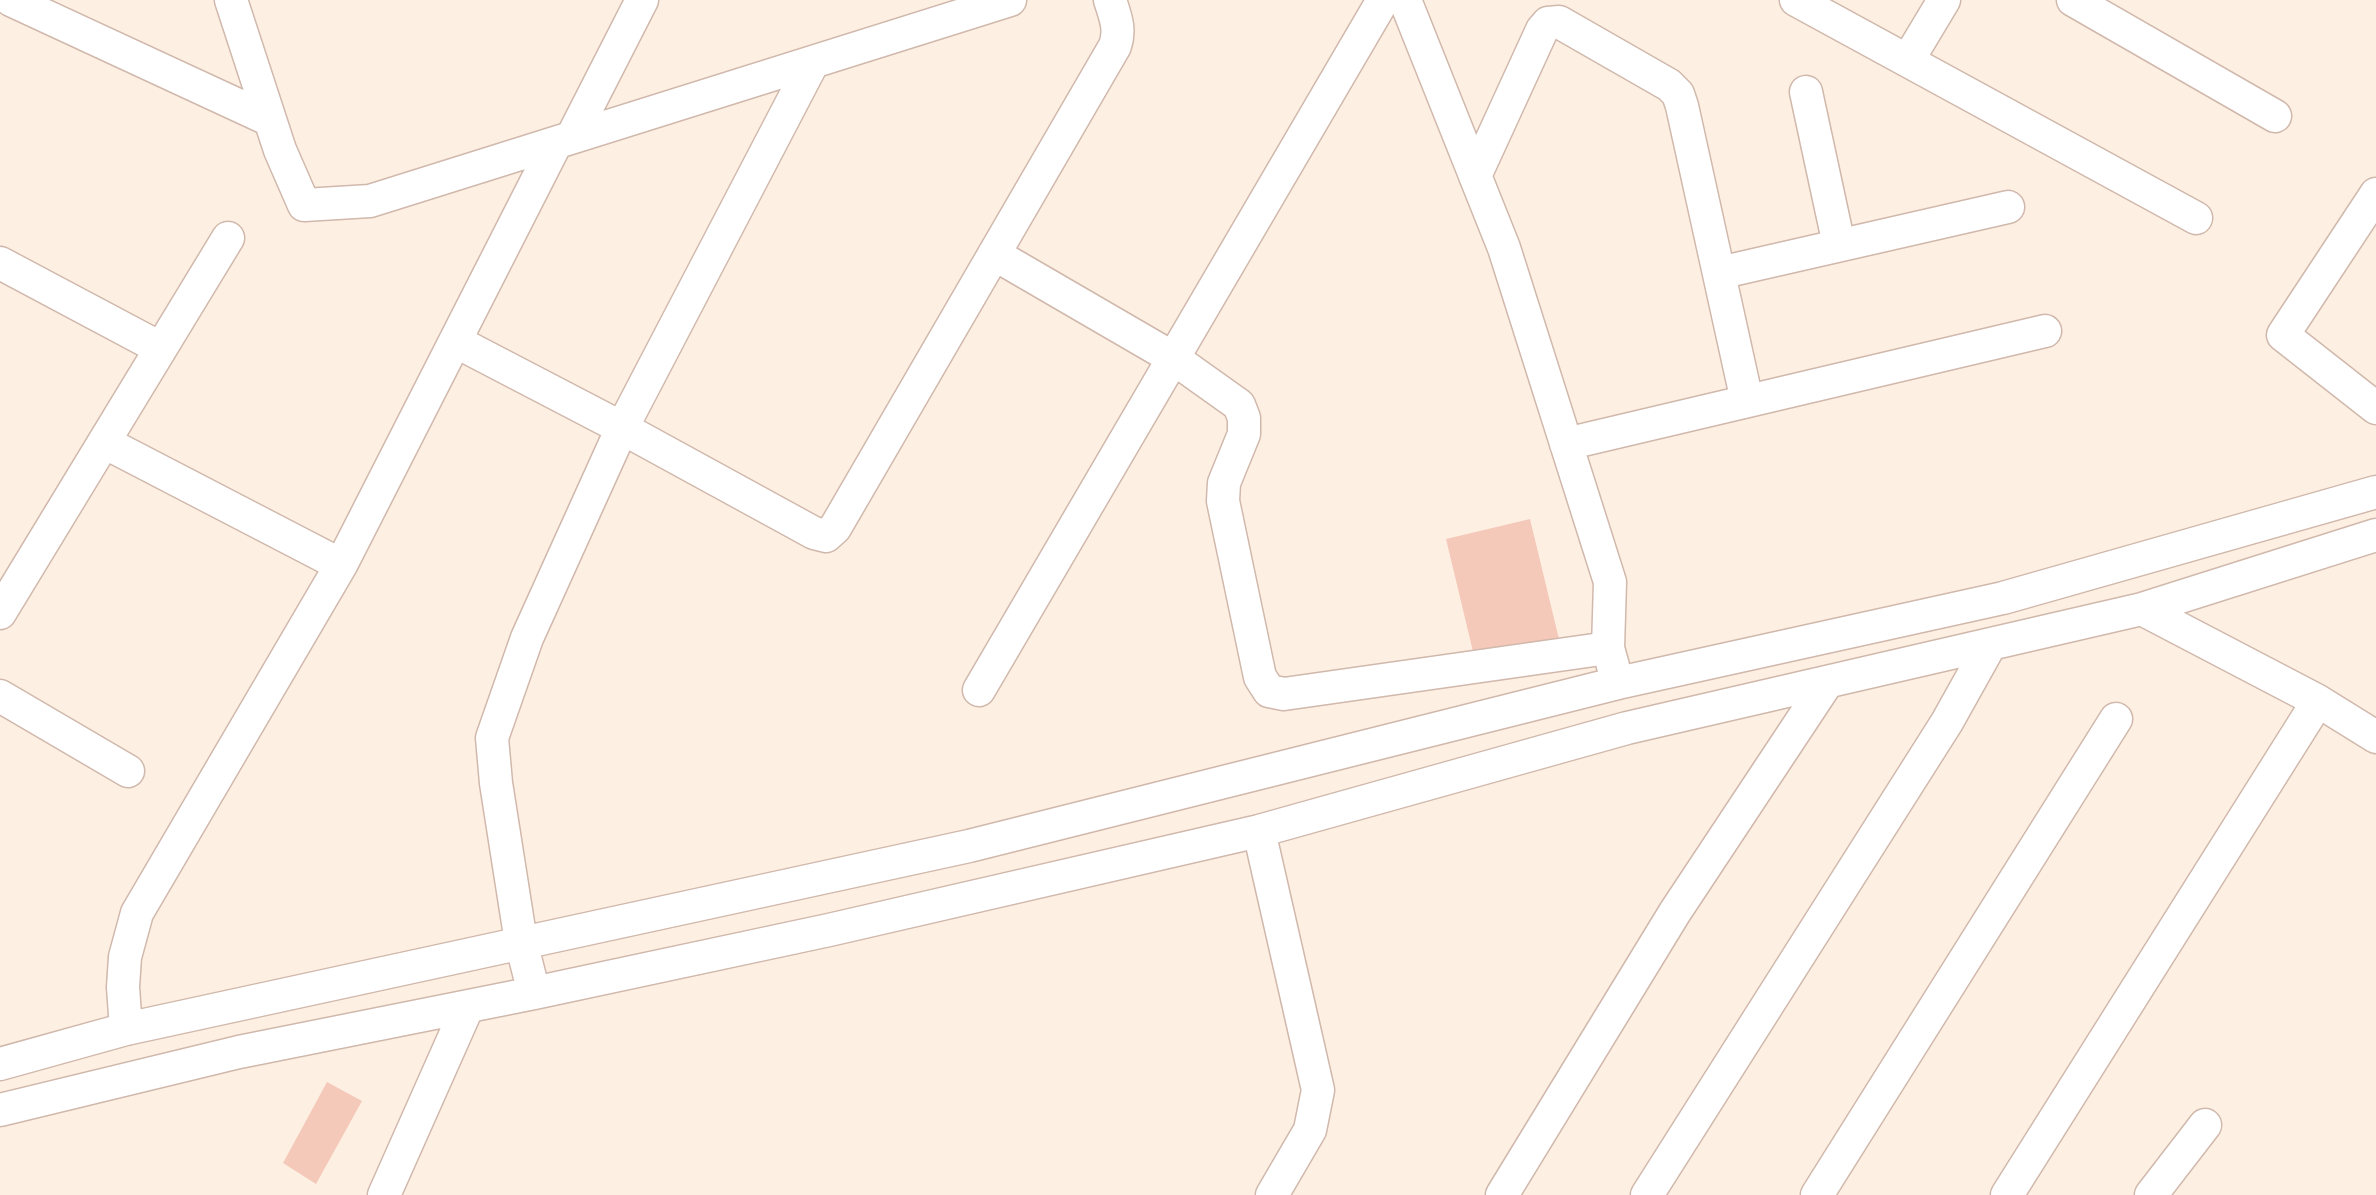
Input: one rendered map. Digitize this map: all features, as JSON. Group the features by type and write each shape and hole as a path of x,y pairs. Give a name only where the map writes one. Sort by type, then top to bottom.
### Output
{"street":[{"path":"11,0 270,120"},
{"path":"232,0 280,150 304,205 370,201 1009,0"},
{"path":"126,1029 123,987 125,957 137,913 341,565 455,341 642,0"},
{"path":"455,341 814,533 826,536 835,528 1115,46 1119,36 1118,24 1110,0"},
{"path":"979,690 1383,0"},
{"path":"1405,0 1504,248 1610,582 1608,648 1627,728"},
{"path":"1796,0 2196,218"},
{"path":"1908,60 1944,0"},
{"path":"2073,0 2275,116"},
{"path":"1475,176 1542,30 1548,23 1559,22 1669,85 1678,94 1746,401"},
{"path":"534,993 521,942 496,783 492,738 527,638 622,428 813,62"},
{"path":"1806,92 1839,245"},
{"path":"2376,194 2283,335 2376,408"},
{"path":"1719,273 2008,207"},
{"path":"0,613 228,238"},
{"path":"994,254 1173,358 1239,405 1244,418 1244,433 1224,483 1223,501 1259,677 1269,691 1284,694 1608,648"},
{"path":"0,263 160,348"},
{"path":"1566,444 2045,331"},
{"path":"104,442 341,565"},
{"path":"0,1064 126,1029 969,846 1618,683 2003,598 2376,492"},
{"path":"0,1110 239,1052 829,930 1259,831 1627,728 2142,609 2376,536"},
{"path":"2142,609 2318,701 2376,737"},
{"path":"1647,1195 1947,722 1990,645"},
{"path":"1502,1195 1675,912 1826,684"},
{"path":"0,696 128,771"},
{"path":"2007,1195 2318,701"},
{"path":"1818,1195 2116,719"},
{"path":"1259,831 1318,1090 1310,1130 1272,1195"},
{"path":"969,846 977,895"},
{"path":"384,1195 468,1006"},
{"path":"2151,1195 2205,1125"}],"building":[{"path":"1530,519 1559,639 1475,660 1446,539"},
{"path":"327,1082 362,1101 316,1184 283,1163"}]}
